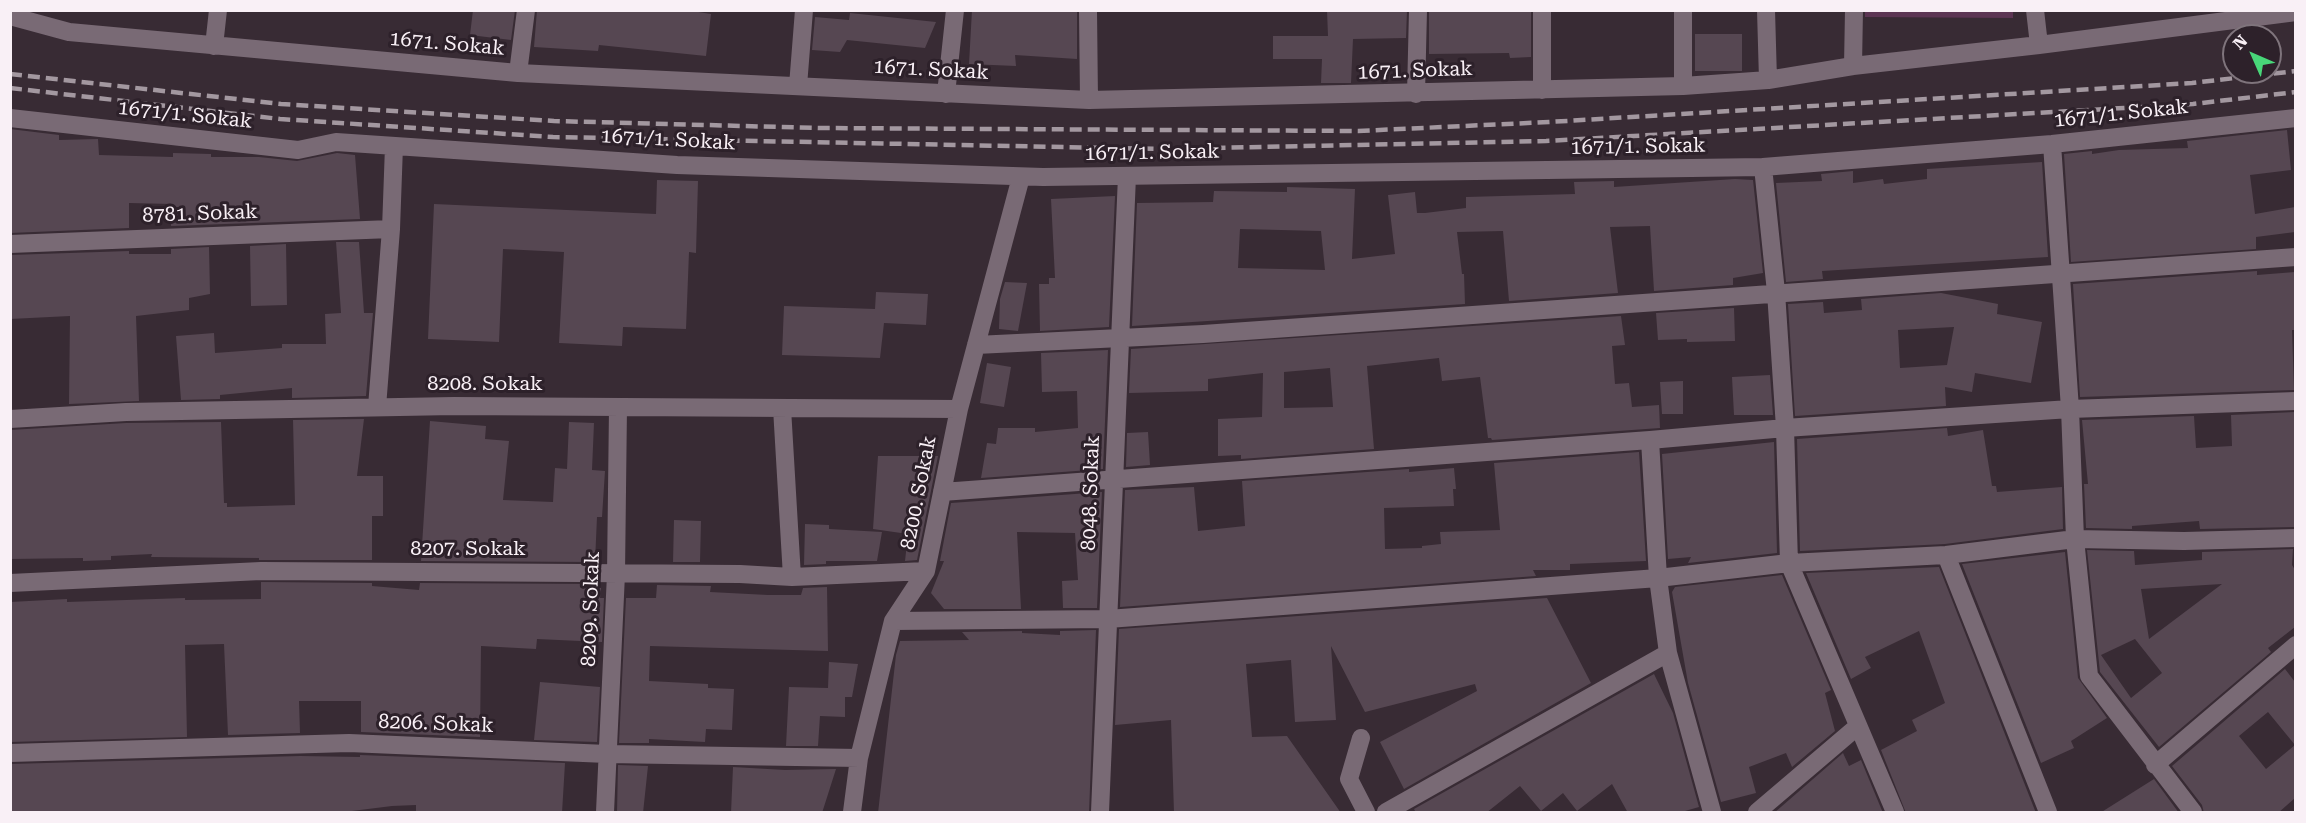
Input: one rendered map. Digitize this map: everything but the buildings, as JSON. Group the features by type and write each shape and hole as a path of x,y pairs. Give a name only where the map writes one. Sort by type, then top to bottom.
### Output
{"street":[{"path":"214,46 218,10"},
{"path":"518,72 526,10"},
{"path":"798,86 804,10"},
{"path":"946,94 955,10"},
{"path":"1088,10 1089,100"},
{"path":"1416,94 1418,10"},
{"path":"1542,10 1542,90"},
{"path":"1683,10 1683,86"},
{"path":"1766,10 1768,80"},
{"path":"1853,66 1854,10"},
{"path":"2035,10 2039,45"},
{"name":"1671. Sokak","path":"10,16 69,32 518,72 1089,100 1416,94 1683,86 1768,80 1853,66 2295,12"},
{"name":"1671/1. Sokak","path":"10,118 298,150 336,142 677,165 1021,177 1763,167 2052,144 2295,118"},
{"path":"2052,144 2070,409 2075,539 2088,676 2193,813"},
{"path":"377,407 391,229 394,146"},
{"path":"1763,167 1776,292 1785,428 1789,563 1895,813"},
{"name":"8048. Sokak","path":"1100,813 1127,176"},
{"name":"8200. Sokak","path":"852,813 859,758 893,621 926,571 959,409 1021,177"},
{"name":"8781. Sokak","path":"10,244 391,229"},
{"path":"976,345 1203,334 2295,257"},
{"path":"942,492 1785,428 2070,409 2295,401"},
{"name":"8208. Sokak","path":"10,419 126,412 377,407 959,409"},
{"name":"8209. Sokak","path":"606,813 616,574 618,407"},
{"path":"782,408 792,578"},
{"path":"1650,440 1658,578 1668,654 1712,813"},
{"path":"893,621 1108,619 1658,578 1789,563 1946,555 2075,539 2184,541 2295,538"},
{"path":"1946,555 2048,813"},
{"name":"8207. Sokak","path":"10,583 261,571 740,574 792,578 926,571"},
{"path":"2156,765 2295,645"},
{"path":"1386,813 1668,654"},
{"path":"1757,813 1858,726"},
{"path":"1361,738 1349,779 1365,813"},
{"name":"8206. Sokak","path":"10,753 349,743 607,754 859,758"}],"shaded area":[{"path":"1865,11 2013,11 2013,18 1865,17"}],"railway":[{"path":"10,74 281,104 554,121 819,128 1358,131 1549,122 2192,83 2296,71"},
{"path":"10,88 280,119 553,137 1162,149 1546,141 2193,104 2296,92"}]}
